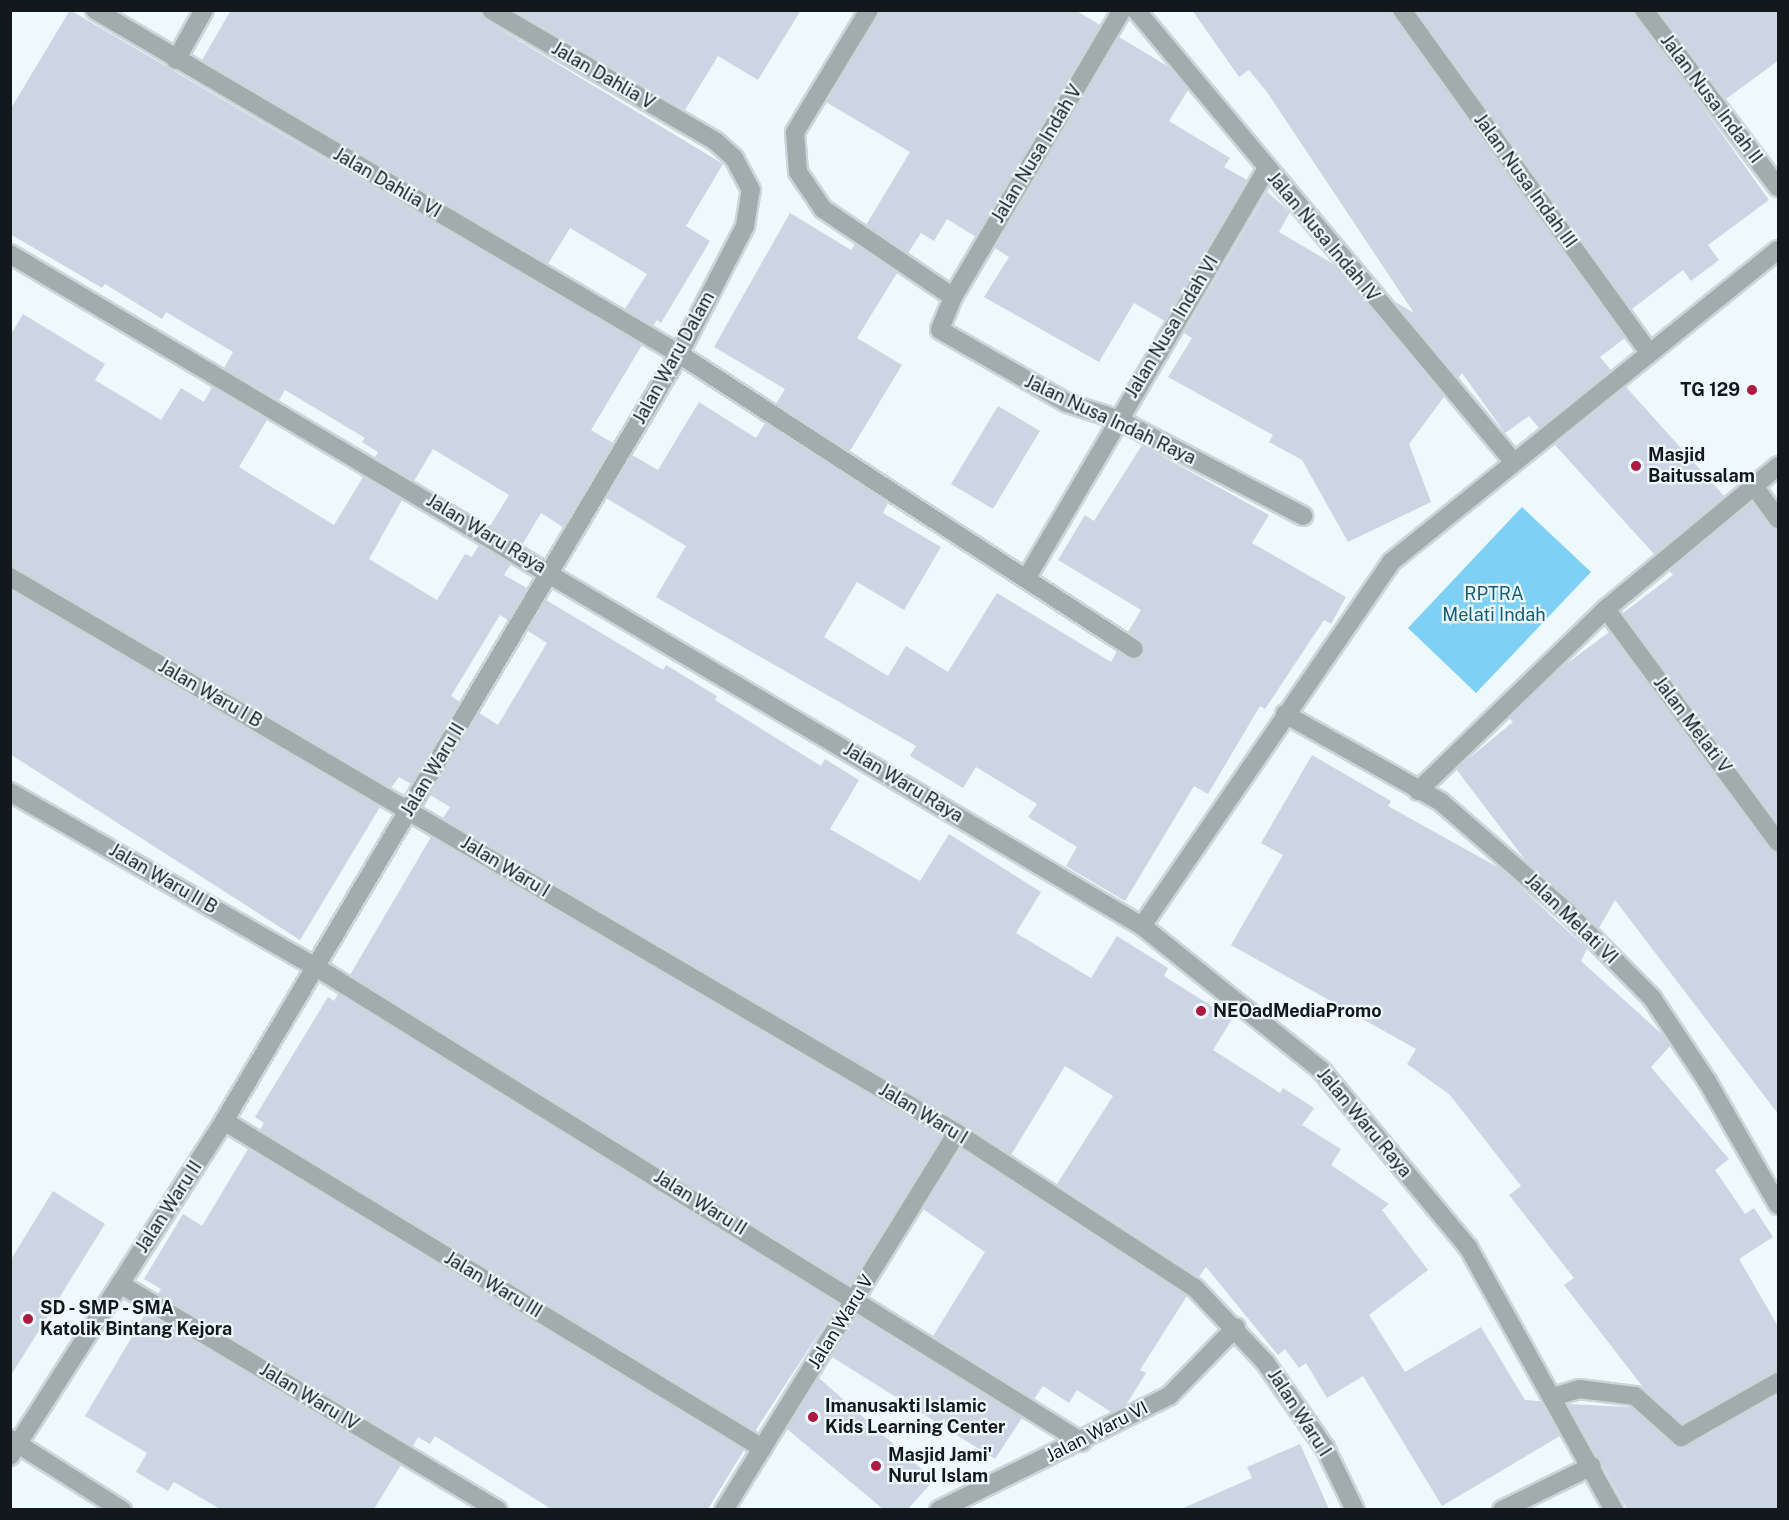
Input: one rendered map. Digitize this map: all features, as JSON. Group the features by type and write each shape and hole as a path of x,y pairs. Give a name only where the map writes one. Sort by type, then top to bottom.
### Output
{"street":[{"name":"Jalan Dahlia VI","path":"95,10 176,60 679,354 1134,649"},
{"path":"176,60 204,10"},
{"name":"Jalan Dahlia V","path":"491,10 715,141"},
{"name":"Jalan Nusa Indah V","path":"953,297 1122,10"},
{"name":"Jalan Nusa Indah IV","path":"1136,10 1513,461"},
{"name":"Jalan Nusa Indah III","path":"1402,10 1649,352"},
{"name":"Jalan Nusa Indah II","path":"1644,10 1779,187"},
{"path":"865,12 795,132 798,172 823,209 953,297"},
{"name":"Jalan Waru Dalam","path":"550,572 679,354 751,207 744,173 715,141"},
{"name":"Jalan Nusa Indah VI","path":"1026,579 1117,419 1267,169"},
{"path":"1142,926 1391,562 1513,461 1779,250"},
{"name":"Jalan Waru Raya","path":"10,254 550,572 1142,926 1321,1070 1468,1247 1614,1509"},
{"name":"Jalan Nusa Indah Raya","path":"953,297 940,330 1067,403 1117,419 1303,516"},
{"path":"1418,791 1606,609 1779,466"},
{"path":"1754,486 1779,519"},
{"name":"Jalan Waru II","path":"13,1446 224,1121 550,572"},
{"name":"Jalan Waru I B","path":"10,577 409,810"},
{"name":"Jalan Melati V","path":"1606,609 1779,842"},
{"name":"Jalan Melati VI","path":"1285,714 1441,802 1567,912 1652,998 1707,1081 1779,1205"},
{"name":"Jalan Waru II B","path":"10,792 316,967"},
{"name":"Jalan Waru I","path":"409,810 957,1133 1195,1288 1236,1327 1325,1448 1355,1509"},
{"name":"Jalan Waru II","path":"316,967 855,1298 1082,1442"},
{"name":"Jalan Waru III","path":"224,1121 762,1448"},
{"name":"Jalan Waru V","path":"724,1509 957,1133"},
{"name":"Jalan Waru IV","path":"120,1284 498,1509"},
{"name":"Jalan Waru VI","path":"939,1509 1082,1442 1168,1396 1236,1327"},
{"path":"1552,1397 1579,1389 1635,1396 1669,1431 1682,1437 1779,1382"},
{"path":"13,1446 122,1509"},
{"path":"1502,1509 1592,1466"}],"green space":[{"name":"RPTRA Melati Indah","path":"1522,507 1591,572 1476,693 1408,628"}],"building":[{"path":"70,10 642,345 591,430 613,443 563,527 541,513 522,545 490,526 509,495 433,449 414,481 375,457 378,452 362,442 365,438 285,390 279,400 224,368 233,352 166,312 162,319 105,284 102,288 10,234 10,110"},
{"path":"231,10 480,10 485,20 723,164 686,226 710,241 661,323 657,320 653,326 625,309 647,274 570,228 548,264 202,60"},
{"path":"514,10 801,10 758,80 718,56 685,110"},
{"path":"882,10 1075,10 1100,25 976,237 947,219 934,241 921,233 908,253 866,225 910,152 826,102"},
{"path":"1192,10 1391,10 1625,338 1600,357 1611,370 1539,428 1529,416 1505,433 1462,373 1458,378 1394,301 1414,313 1267,92 1249,70 1239,77"},
{"path":"1416,10 1633,10 1769,200 1708,245 1719,260 1691,281 1683,270 1632,309"},
{"path":"1658,10 1779,10 1779,60 1726,99"},
{"path":"1119,37 1169,67 1188,90 1169,121 1230,158 1224,167 1247,180 1165,321 1134,303 1099,362 984,297 1009,257 995,248"},
{"path":"1267,192 1290,212 1279,232 1335,265 1444,397 1409,444 1431,502 1348,542 1302,460 1269,442 1273,435 1168,377 1192,338 1184,333"},
{"path":"790,213 851,250 855,244 897,273 857,338 902,365 850,451 776,404 785,389 714,347"},
{"path":"23,314 105,364 95,380 161,420 181,388 204,402 212,387 267,420 239,467 334,525 363,477 402,500 369,559 437,600 465,554 472,557 479,545 511,564 504,575 527,588 508,620 500,615 451,696 460,702 411,784 399,777 391,788 10,566 10,336"},
{"name":"Masjid Baitussalam","path":"1626,387 1724,496 1654,554 1555,445"},
{"path":"699,402 756,438 765,423 888,503 883,513 941,547 904,610 857,582 824,637 888,676 906,646 948,672 997,593 1111,662 1117,651 1133,660 1143,656 1144,643 1128,632 1141,610 1058,560 1085,515 1094,521 1142,445 1269,515 1252,543 1346,597 1331,624 1324,620 1265,709 1260,706 1208,794 1194,786 1125,901 1066,866 1077,847 1028,817 1037,804 976,767 963,788 910,756 916,746 656,597 686,546 606,498 632,455 658,470"},
{"path":"998,406 1040,431 993,509 951,484"},
{"path":"1752,502 1769,526 1779,530 1779,824 1623,613 1673,575 1669,571"},
{"path":"10,590 380,807 300,940 10,754"},
{"path":"546,600 663,670 666,665 717,696 715,700 821,766 825,759 859,780 830,829 920,881 949,834 1041,892 1016,933 1091,978 1117,936 1168,968 1164,976 1232,1019 1213,1050 1280,1093 1283,1088 1314,1108 1302,1125 1341,1149 1331,1165 1389,1204 1382,1210 1428,1270 1369,1315 1405,1372 1481,1327 1525,1400 1540,1401 1560,1436 1442,1506 1363,1376 1327,1398 1306,1363 1299,1368 1285,1349 1278,1355 1206,1267 1199,1277 1057,1184 1113,1096 1065,1066 1011,1155 443,818 450,807 430,795 479,713 498,725 547,643 528,631"},
{"path":"1609,632 1769,849 1779,853 1779,1115 1615,900 1599,928 1526,861 1456,769 1513,722 1509,718 1561,668"},
{"path":"1312,755 1391,801 1388,806 1501,869 1587,949 1581,961 1664,1036 1670,1046 1651,1067 1729,1159 1715,1170 1745,1214 1754,1208 1773,1237 1739,1259 1779,1328 1779,1371 1682,1423 1646,1391 1564,1285 1574,1278 1509,1195 1521,1186 1450,1095 1407,1064 1416,1049 1231,945 1283,855 1261,843"},
{"path":"431,837 941,1137 850,1285 350,975"},
{"path":"338,994 838,1304 755,1431 260,1130 264,1123 255,1117 328,997 334,1001"},
{"path":"248,1149 744,1450 708,1509 551,1509 435,1436 430,1444 418,1437 413,1446 158,1294 161,1289 144,1279 183,1214 202,1226"},
{"path":"961,1149 1187,1296 1140,1370 1146,1373 1126,1405 1111,1412 1077,1390 1069,1403 1043,1386 1034,1399 933,1336 985,1252 923,1209"},
{"name":"SD - SMP - SMA Katolik Bintang Kejora","path":"53,1191 105,1224 10,1377 10,1261"},
{"path":"146,1313 401,1465 374,1509 220,1509 174,1482 168,1491 136,1472 147,1453 85,1416"},
{"path":"857,1316 1022,1418 995,1459 832,1357"},
{"name":"Masjid Jami' Nurul Islam","path":"819,1378 934,1480 908,1509 883,1509 787,1429"},
{"path":"1779,1395 1779,1509 1627,1509 1568,1404 1630,1407 1681,1448"},
{"path":"1300,1444 1329,1509 1181,1509 1252,1478 1247,1467"}],"place":[{"name":"TG 129","path":"1752,390"},
{"name":"Masjid Baitussalam","path":"1636,466"},
{"name":"NEOadMediaPromo","path":"1201,1011"},
{"name":"SD - SMP - SMA Katolik Bintang Kejora","path":"28,1319"},
{"name":"Imanusakti Islamic Kids Learning Center","path":"813,1417"},
{"name":"Masjid Jami' Nurul Islam","path":"876,1466"}]}
